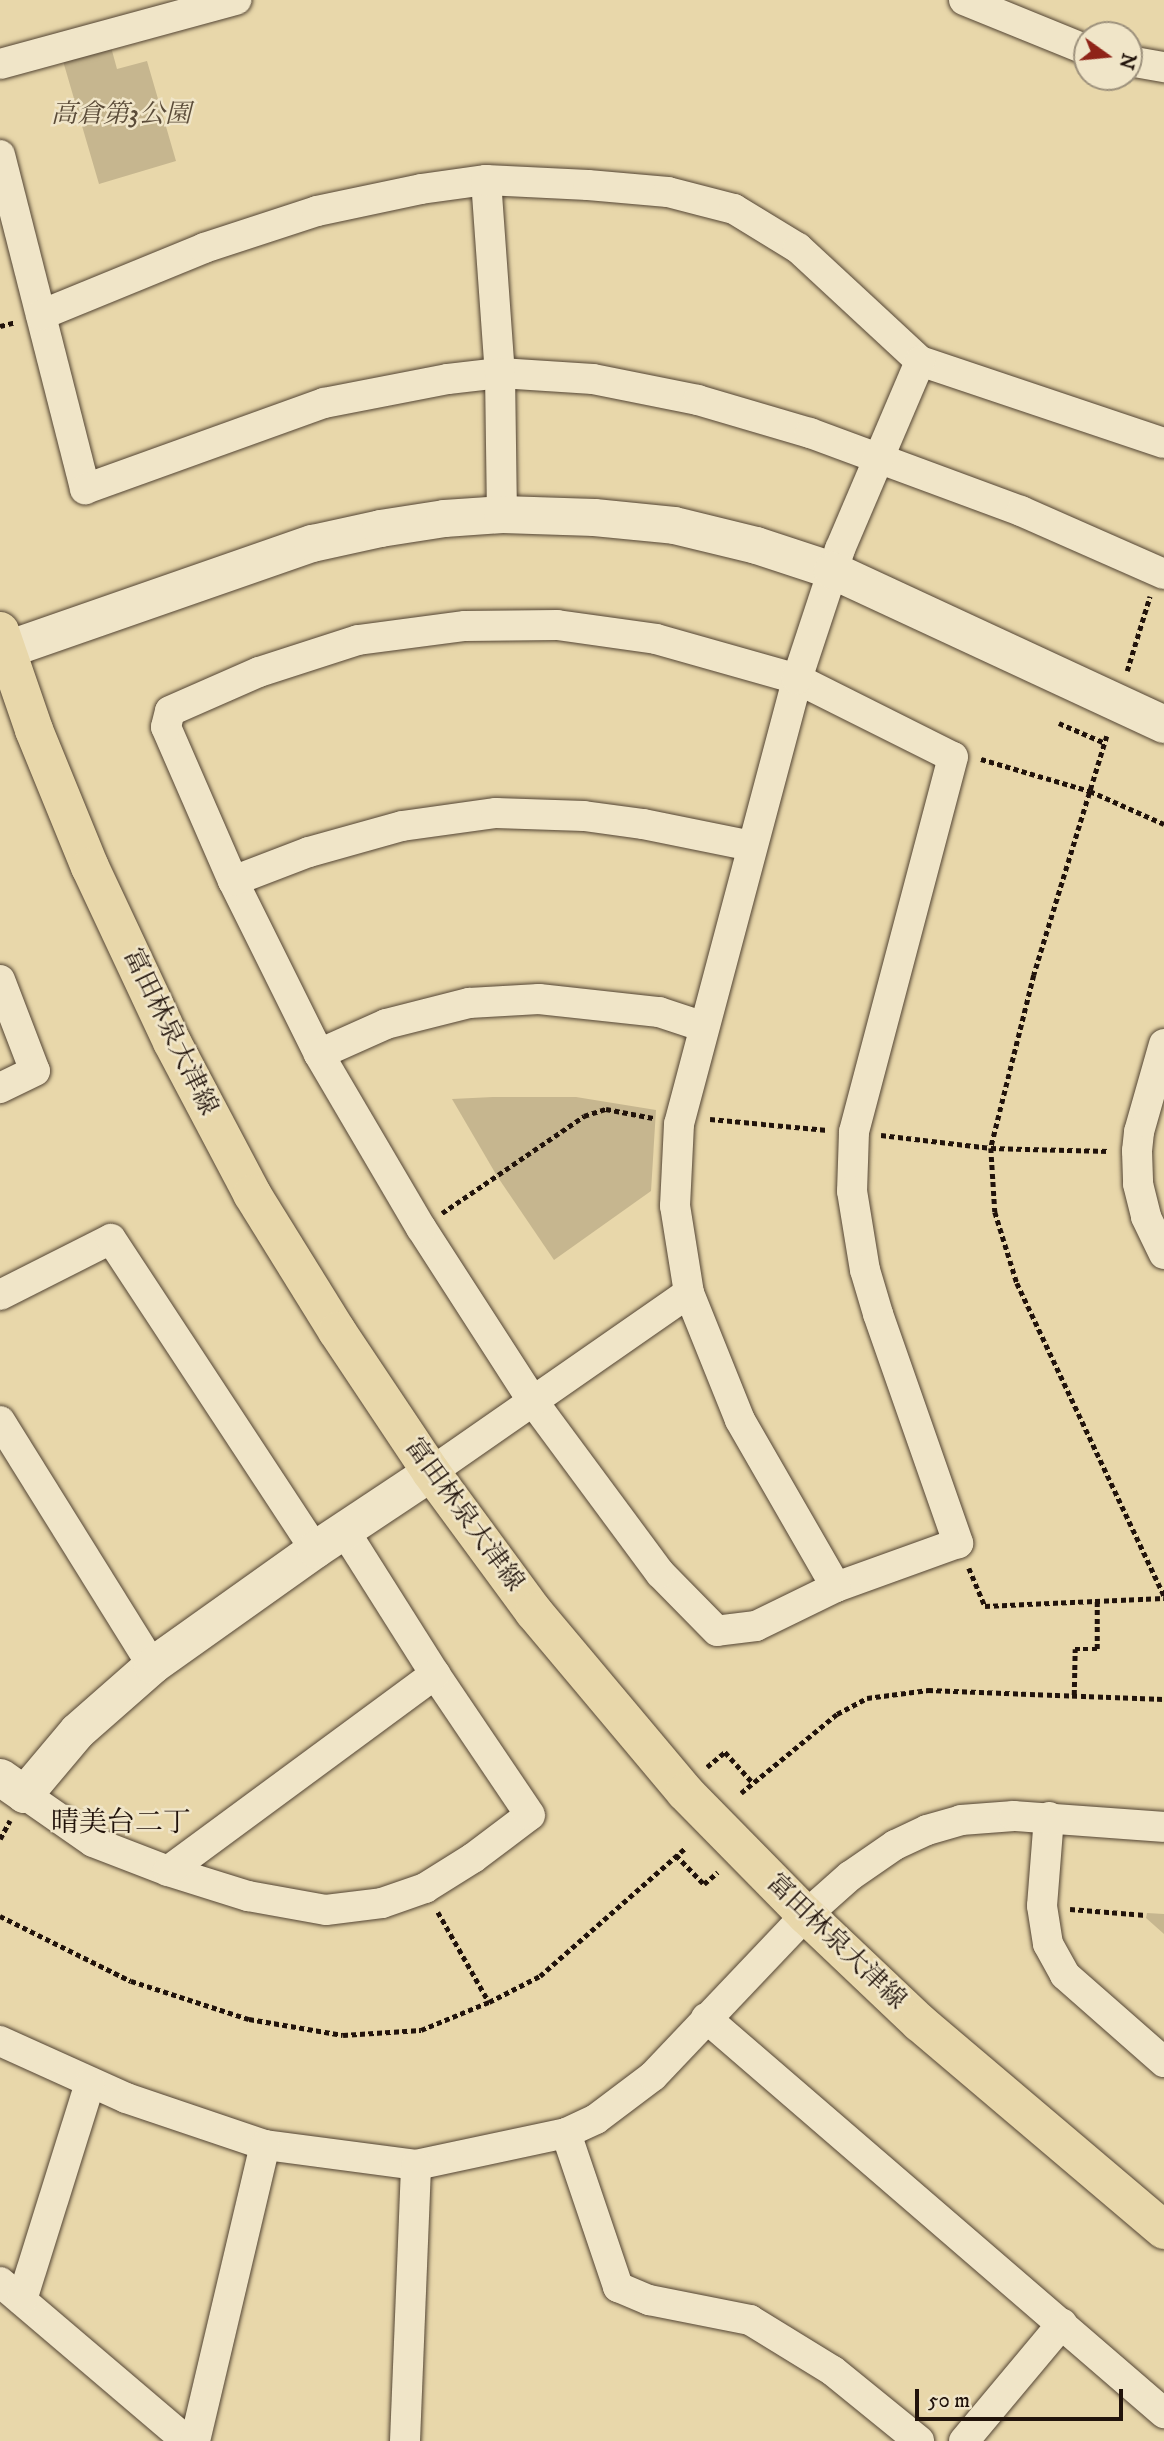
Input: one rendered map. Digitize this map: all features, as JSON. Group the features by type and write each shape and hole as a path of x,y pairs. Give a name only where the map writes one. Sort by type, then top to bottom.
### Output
{"main road":[{"name":"富田林泉大津線","path":"2,643 90,867 172,1042 252,1194 337,1331 431,1472 534,1612 667,1771 806,1915 920,2023 1164,2230"}],"street":[{"path":"0,64 174,8 236,0"},
{"path":"964,0 1073,44"},
{"path":"1143,63 1164,67"},
{"path":"0,155 85,489 324,403 448,379 500,373 593,379 698,400 878,456 1162,565"},
{"path":"41,316 204,248 317,211 421,189 486,180 668,192 734,209 798,248 920,361 1164,443"},
{"path":"486,180 500,373 502,514"},
{"path":"836,1587 740,1420 689,1293 675,1206 679,1124 797,679 832,570 920,361"},
{"path":"2,643 312,543 380,528 444,518 502,514 594,517 674,525 756,545 832,570 933,614 1164,724"},
{"path":"557,625 656,639 797,679 953,757 854,1132 852,1191 865,1270 878,1314 958,1543 836,1587 756,1626 717,1631 660,1573 531,1400 421,1228 319,1054 233,881 166,727 170,711 259,672 358,640 465,626 557,625"},
{"path":"233,881 309,852 402,826 496,813 584,816 643,824 752,846"},
{"path":"0,980 35,1071 0,1088"},
{"path":"319,1054 386,1024 469,1003 539,999 659,1012 704,1027"},
{"path":"1164,1044 1139,1132 1137,1151 1138,1184 1146,1217 1164,1255"},
{"path":"0,1295 111,1239 330,1539 435,1674 530,1815 473,1858 425,1888 382,1903 326,1910 248,1896 167,1871 93,1842 12,1786 152,1665 330,1539 689,1293"},
{"path":"0,1421 152,1665"},
{"path":"167,1871 435,1674"},
{"path":"0,2041 90,2083 265,2145 416,2165 566,2133 596,2119 653,2076 806,1915 850,1876 895,1845 928,1829 961,1820 1014,1816 1164,1827"},
{"path":"1049,1817 1041,1906 1048,1944 1065,1975 1164,2062"},
{"path":"706,2018 1164,2413"},
{"path":"90,2083 11,2291 187,2441"},
{"path":"566,2133 618,2287 649,2300 750,2320 833,2371 919,2441"},
{"path":"195,2441 265,2145"},
{"path":"405,2441 416,2165"},
{"path":"964,2441 1062,2324"}],"path":[{"path":"1126,674 1162,565"},
{"path":"1059,723 1105,743"},
{"path":"958,1543 985,1606 1164,1597 1017,1283 995,1212 991,1148 1034,975 1107,736"},
{"path":"953,757 967,755 1090,791 1164,824"},
{"path":"421,1228 584,1116 606,1109 679,1124"},
{"path":"991,1148 1137,1151"},
{"path":"1074,1695 1075,1649 1097,1649 1097,1601"},
{"path":"741,1793 837,1714 867,1698 928,1690 1164,1699"},
{"path":"707,1767 725,1752 753,1783"},
{"path":"0,1916 131,1981 249,2019 343,2035 421,2030 489,2002 540,1976 685,1847"},
{"path":"676,1856 704,1884 718,1871"},
{"path":"425,1888 489,2002"},
{"path":"1041,1906 1146,1915"}],"green space":[{"name":"高倉第3公園","path":"111,47 117,69 147,61 176,161 99,184 63,61"},
{"path":"576,1097 656,1110 651,1191 554,1260 497,1176 452,1099"},
{"path":"1147,1913 1164,1914 1164,1934 1146,1918"}],"district":[{"name":"晴美台二丁","path":"121,1823"}]}
